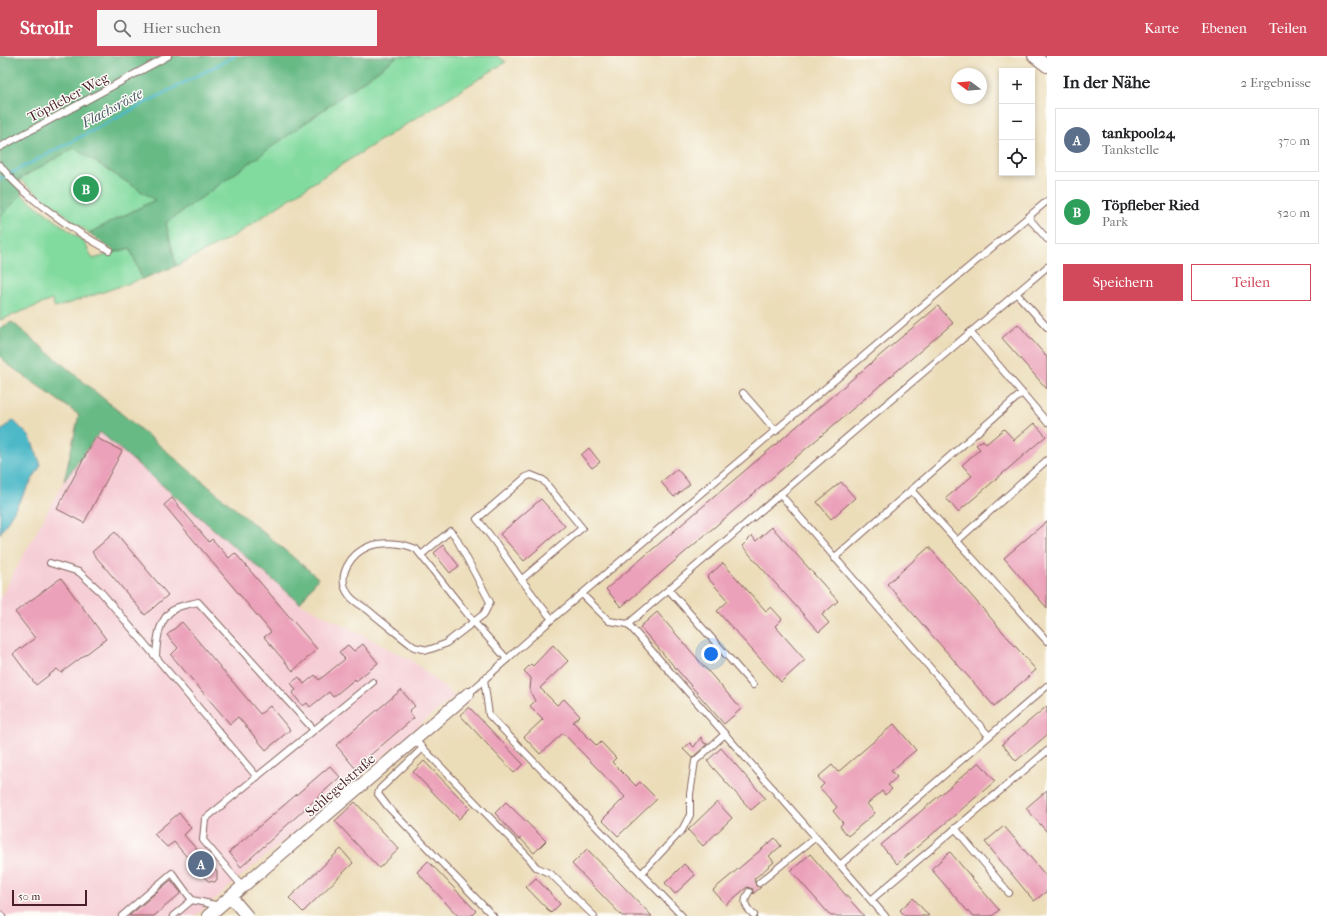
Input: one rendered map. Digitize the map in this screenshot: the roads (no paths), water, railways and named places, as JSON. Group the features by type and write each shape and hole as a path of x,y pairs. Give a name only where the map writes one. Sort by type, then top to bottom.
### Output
{"street":[{"path":"1034,56 1047,66"},
{"name":"Schlegelstraße","path":"208,916 419,744 468,694"},
{"path":"230,897 247,916"}],"lane":[{"name":"Töpfleber Weg","path":"0,147 168,56"},
{"path":"2,167 11,179 88,239 109,250"},
{"path":"468,694 552,618 776,431 1047,200"},
{"path":"1028,216 1047,239"},
{"path":"628,624 1047,267"},
{"path":"1016,293 1047,328"},
{"path":"970,332 1047,422"},
{"path":"834,558 1022,392"},
{"path":"743,393 776,431"},
{"path":"957,541 1047,460"},
{"path":"521,580 582,528 543,480 531,475 526,477 477,519 496,542 521,580 552,618"},
{"path":"911,490 1047,641"},
{"path":"780,494 990,736"},
{"path":"420,555 450,531 455,536 490,602 484,614 473,621 445,644 434,650 424,650 414,647 354,600 346,589 344,578 349,561 370,546 391,543 408,545 416,549 420,555 473,621 507,659"},
{"path":"50,563 79,572 101,592 257,777"},
{"path":"669,590 753,685"},
{"path":"582,594 609,621 628,624 885,916"},
{"path":"156,656 157,637 161,624 175,609 198,602 314,730"},
{"path":"484,679 489,715 682,916"},
{"path":"243,887 203,840 205,819 373,682"},
{"path":"840,864 1047,686"},
{"path":"641,874 688,822 690,815 691,778 695,761 725,734"},
{"path":"494,916 393,813 378,794 380,789 419,744 536,867 551,874 594,916"},
{"path":"871,900 956,828 1046,755"},
{"path":"956,828 1009,893"},
{"path":"759,883 816,837"},
{"path":"122,916 172,873 192,900 220,906"},
{"path":"749,892 745,903 746,908 754,915"},
{"path":"173,916 192,900"}],"water":[{"path":"13,420 30,437 41,465 0,534 0,432"}],"waterway":[{"name":"Flachsröste","path":"0,179 235,56"}],"place":[{"name":"Töpfleber Ried","path":"86,189"},
{"name":"tankpool24","path":"201,864"}]}
